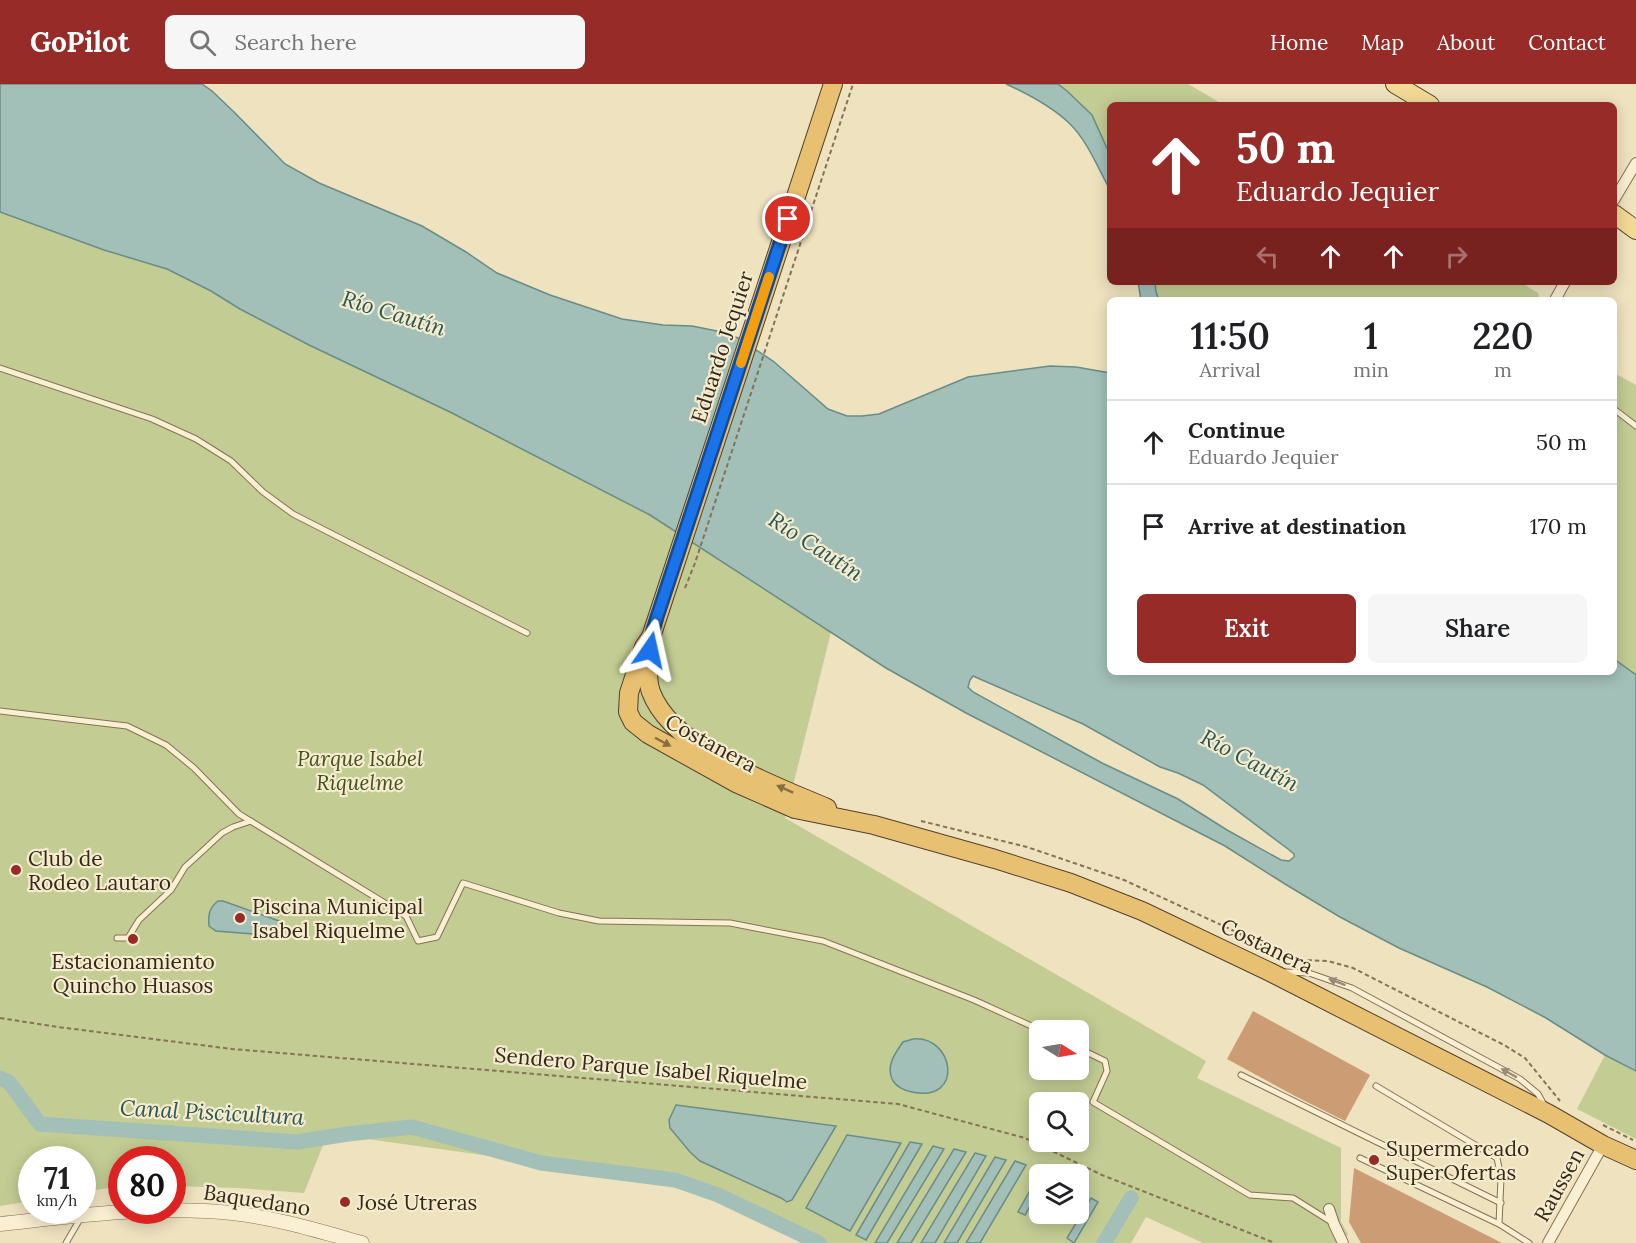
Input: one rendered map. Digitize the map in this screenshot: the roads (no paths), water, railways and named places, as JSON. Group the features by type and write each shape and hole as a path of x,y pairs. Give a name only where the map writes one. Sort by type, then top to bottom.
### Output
{"highway":[{"name":"Eduardo Jequier","path":"677,556 833,84"},
{"name":"Costanera","path":"677,556 651,637 648,669 650,690 657,704 683,735 705,750 858,822"},
{"name":"Costanera","path":"651,637 644,647 629,693 628,712 633,722 648,734 736,783 795,809 858,822 994,859 1071,883 1142,911 1270,972 1636,1160"}],"main road":[{"path":"1399,85 1425,102"},
{"path":"1617,216 1636,230"}],"street":[{"path":"1617,195 1636,163"},
{"name":"Raussen","path":"1548,1243 1603,1145"},
{"path":"1329,1209 1343,1243"},
{"name":"Baquedano","path":"96,1215 152,1211 231,1213 289,1223 362,1243"},
{"name":"Baquedano","path":"0,1224 18,1222"}],"lane":[{"path":"0,368 152,419 196,439 231,461 263,492 294,514 527,633"},
{"path":"1617,411 1636,426"},
{"path":"0,711 127,726 166,745 194,768 239,814 406,916 418,941 437,937 463,883 559,913 599,921 730,923 823,941 974,1000 1029,1025"},
{"path":"117,938 128,938 140,920 171,890 186,867 222,833 251,821"},
{"path":"1089,1053 1105,1061 1107,1071 1094,1102 1250,1195 1293,1198 1334,1224"},
{"path":"1241,1075 1501,1203"},
{"path":"1376,1086 1497,1158 1501,1178 1499,1224"},
{"path":"1360,1158 1499,1224 1529,1243"},
{"path":"66,1243 77,1224"}],"water":[{"name":"Río Cautín","path":"0,84 202,84 234,112 285,164 319,183 422,226 497,273 550,295 622,319 663,325 692,326 738,338 773,361 828,409 847,416 879,414 968,377 1050,366 1076,367 1107,372 1107,675 1617,675 1617,661 1636,675 1636,1071 1605,1055 1546,1018 1487,987 1399,948 1340,917 1225,846 966,713 886,668 650,515 450,412 309,345 167,269 104,250 0,212","holes":["973,676 1083,724 1160,767 1203,785 1288,849 1294,857 1289,861 1281,860 1178,799 1102,763 973,692 968,687 970,680"]},
{"path":"1006,84 1058,84 1092,115 1107,148 1107,184 1087,146 1069,123 1055,111"},
{"path":"1138,285 1155,285 1158,297 1140,297"},
{"name":"Piscina Municipal Isabel Riquelme","path":"218,901 279,921 282,930 276,936 216,931 209,926 209,918 211,909"},
{"path":"913,1039 927,1041 938,1047 945,1057 948,1068 946,1079 940,1088 929,1093 904,1090 893,1081 891,1076 892,1060 897,1051 903,1042"},
{"path":"676,1105 836,1126 792,1200 787,1202 700,1161 670,1128 669,1120"},
{"path":"847,1135 901,1143 850,1231 806,1208"},
{"path":"910,1142 922,1144 866,1240 856,1235"},
{"path":"933,1146 944,1149 887,1243 875,1243"},
{"path":"954,1149 966,1152 911,1243 897,1243"},
{"path":"975,1153 986,1156 935,1243 921,1243"},
{"path":"995,1157 1006,1160 957,1243 944,1243"},
{"path":"1015,1161 1026,1165 980,1243 966,1243"},
{"path":"1029,1192 1029,1208 1025,1215 1018,1212"},
{"path":"1091,1198 1098,1202 1089,1217"},
{"path":"1075,1224 1085,1224 1074,1243 1067,1238"}],"waterway":[{"name":"Canal Piscicultura","path":"0,1078 9,1082 40,1124 297,1142 412,1127 541,1163 675,1180 718,1195 819,1243"},
{"name":"Canal Piscicultura","path":"1104,1243 1131,1198"}],"place":[{"name":"Club de Rodeo Lautaro","path":"16,870"},
{"name":"Piscina Municipal Isabel Riquelme","path":"240,918"},
{"name":"Estacionamiento Quincho Huasos","path":"133,939"},
{"name":"Supermercado SuperOfertas","path":"1374,1160"},
{"name":"José Utreras","path":"345,1202"}],"park label":[{"name":"Parque Isabel Riquelme","path":"360,770"}]}
